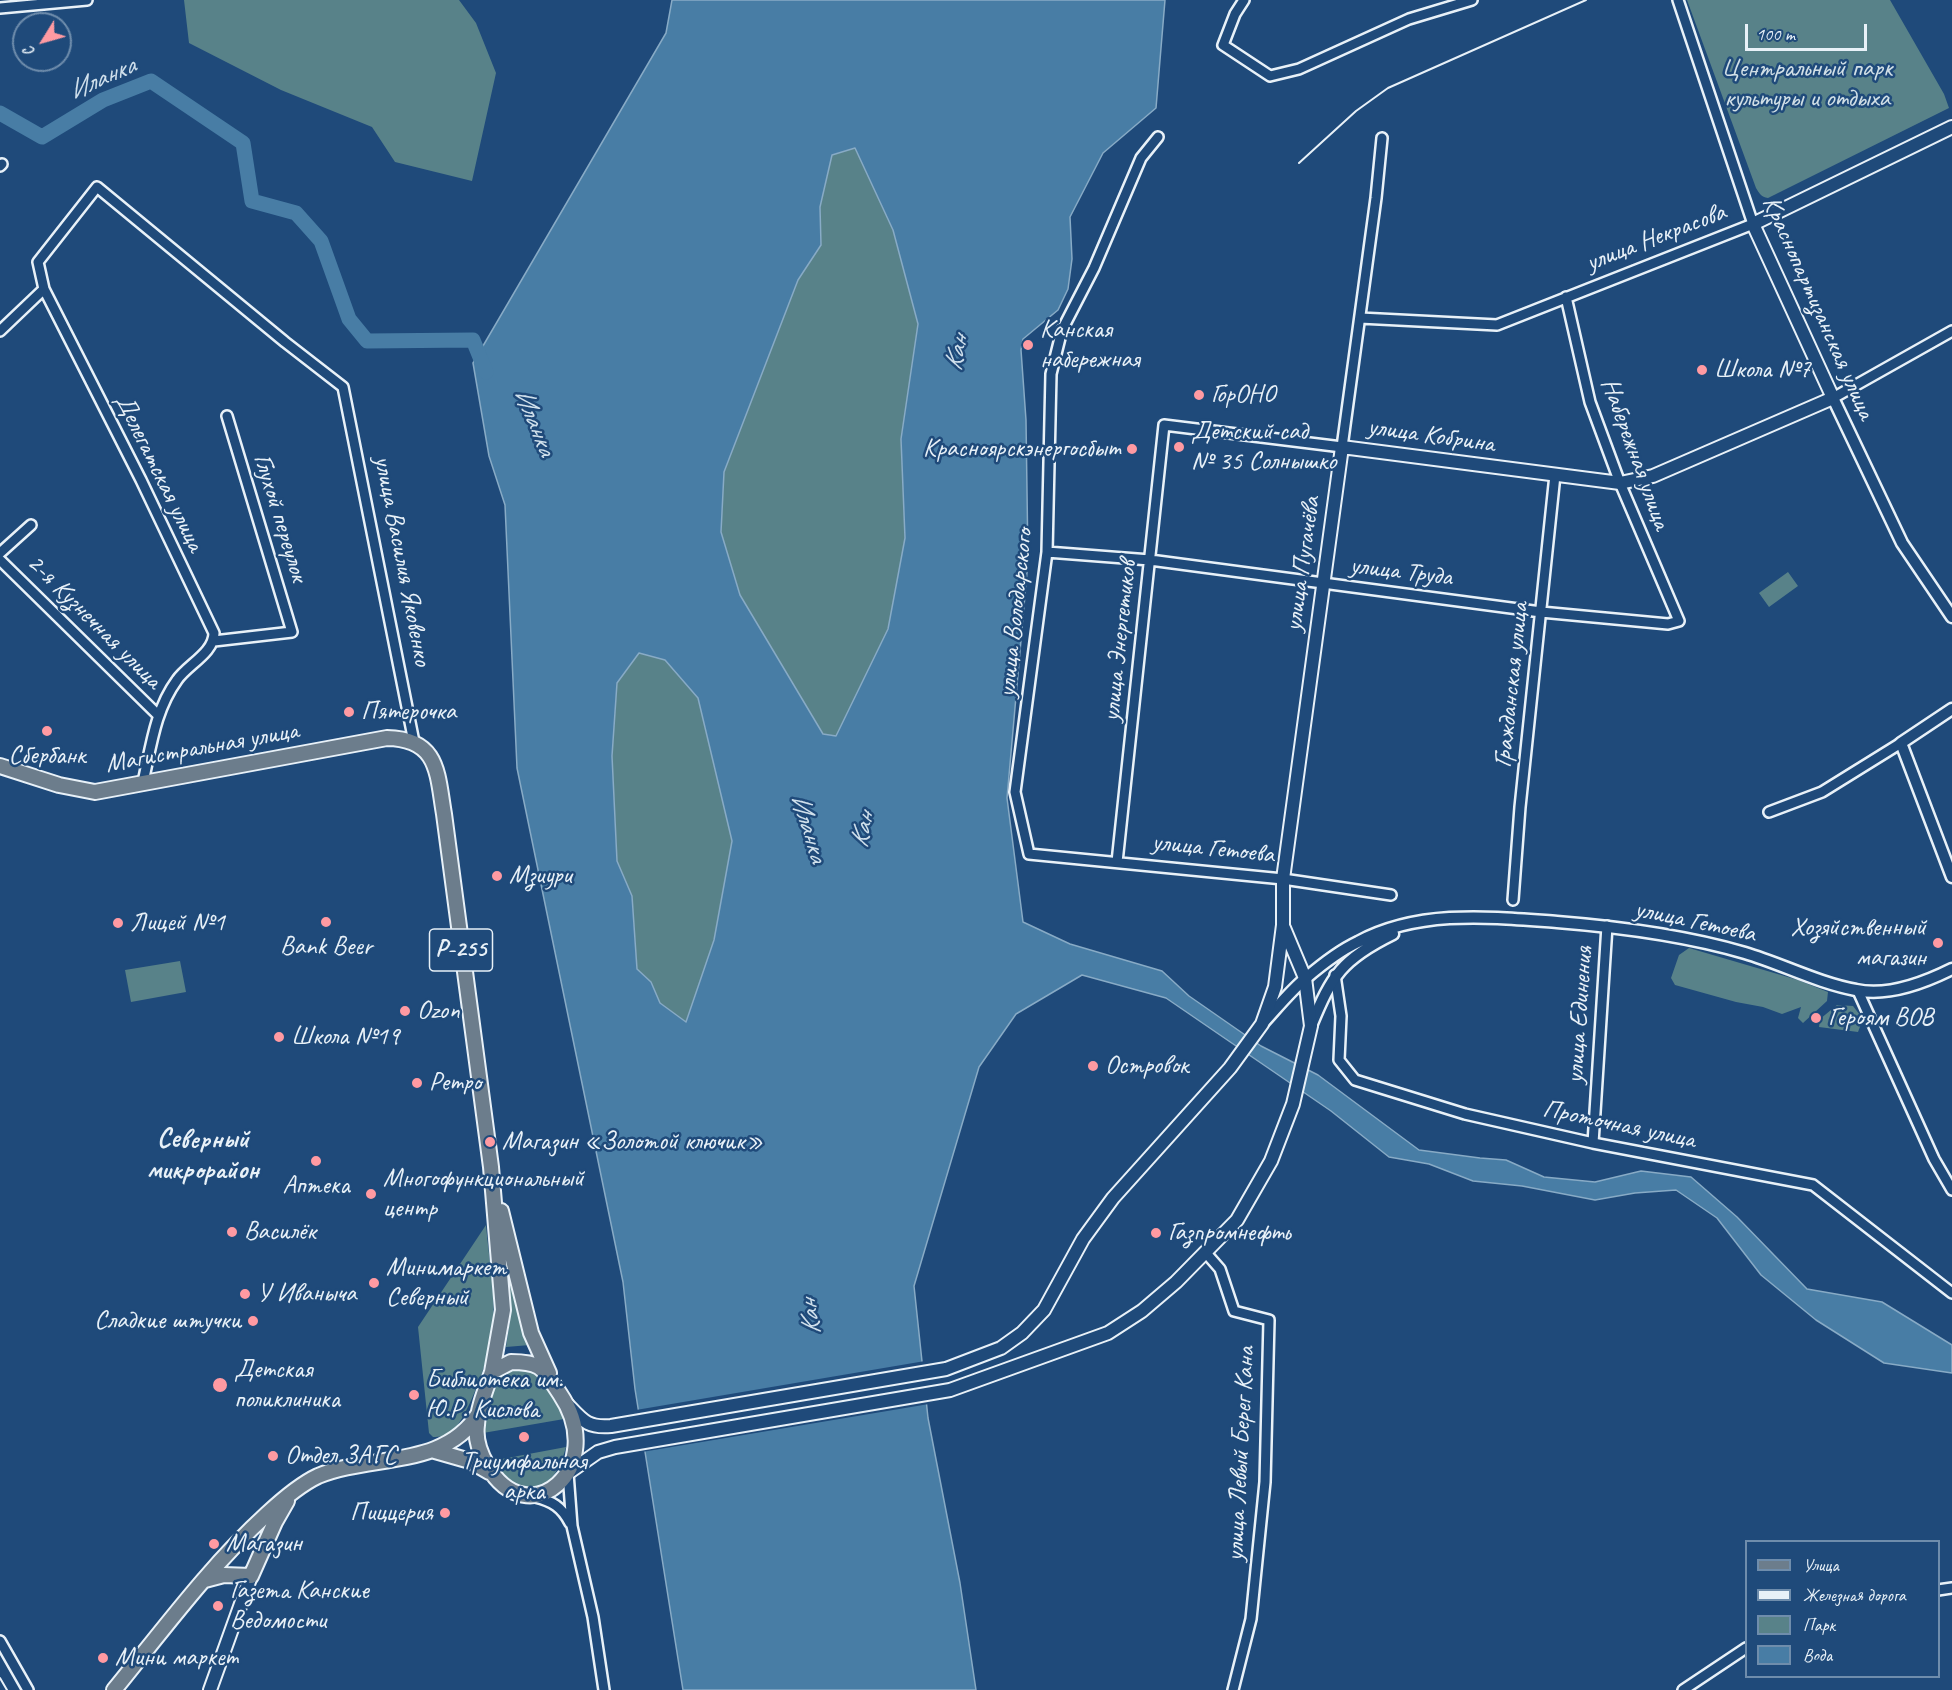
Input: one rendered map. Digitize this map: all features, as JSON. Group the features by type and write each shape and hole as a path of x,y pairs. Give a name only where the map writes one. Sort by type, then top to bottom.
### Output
{"main road":[{"name":"улица Некрасова","path":"1753,224 1952,127"},
{"name":"Краснопартизанская улица","path":"1753,224 1833,398"},
{"name":"улица Кобрина","path":"1342,447 1620,483 1653,476 1833,398"},
{"name":"улица Пугачёва","path":"1282,925 1283,879 1342,447"},
{"name":"Магистральная улица","path":"0,766 53,784 95,792 387,738 403,738 414,742"},
{"name":"Р-255","path":"414,742 430,756 434,764 442,803 491,1167 503,1310 492,1372 476,1426 477,1442 491,1473 508,1488 527,1496"},
{"name":"Р-255","path":"492,1372 511,1362 531,1362 545,1372 567,1404 584,1422 597,1427 946,1369 1002,1348 1022,1333 1044,1310 1083,1239 1113,1198 1230,1068 1262,1024 1275,987 1282,925"},
{"name":"Р-255","path":"1206,1253 1237,1220 1271,1161 1293,1104 1305,1056 1311,1026 1305,978 1282,925"},
{"name":"Р-255","path":"491,1167 531,1333 556,1389"},
{"path":"527,1496 538,1495 550,1490 568,1473 598,1452 615,1447 950,1390 1108,1333 1152,1303 1206,1253"},
{"name":"Р-255","path":"567,1404 574,1422 577,1442 574,1459 568,1473"},
{"path":"112,1690 236,1542 293,1491 318,1476 435,1451 471,1426 479,1413"},
{"path":"435,1451 470,1461 491,1473"},
{"path":"210,1690 251,1576 275,1522 293,1491"},
{"path":"205,1580 224,1575 251,1576"}],"street":[{"path":"0,8 87,0"},
{"path":"1244,0 1235,14 1223,45 1270,76 1299,69 1409,19 1472,0"},
{"name":"Краснопартизанская улица","path":"1678,0 1753,224"},
{"name":"улица Володарского","path":"1029,854 1016,792 1047,552 1051,374 1062,330 1094,268 1141,158 1158,136"},
{"name":"улица Пугачёва","path":"1342,447 1382,138"},
{"name":"Делегатская улица","path":"97,186 38,262 44,289 141,480 214,633 214,641"},
{"name":"улица Василия Яковенко","path":"97,186 285,342 343,387 414,742"},
{"name":"улица Некрасова","path":"1360,318 1497,326 1753,224"},
{"path":"0,331 44,289"},
{"name":"Набережная улица","path":"1566,297 1590,402 1620,483 1679,621"},
{"path":"1833,398 1952,331"},
{"name":"Краснопартизанская улица","path":"1833,398 1902,543 1952,617"},
{"name":"Глухой переулок","path":"214,641 292,632 227,416"},
{"name":"улица Кобрина","path":"1164,425 1342,447"},
{"name":"улица Энергетиков","path":"1117,862 1164,425"},
{"name":"Гражданская улица","path":"1513,900 1520,807 1555,476"},
{"path":"0,553 31,525"},
{"name":"улица Труда","path":"1047,552 1150,560 1541,612 1668,624 1679,621"},
{"name":"2-я Кузнечная улица","path":"0,560 158,715"},
{"path":"143,782 158,715 181,673 214,641"},
{"path":"1769,812 1822,792 1952,709"},
{"path":"1901,743 1952,877"},
{"name":"улица Гетоева","path":"1029,854 1283,879 1391,896"},
{"name":"улица Гетоева","path":"1420,921 1468,916 1607,926 1710,944 1745,953 1858,991 1902,989 1952,969"},
{"path":"1311,1026 1335,975 1360,952 1420,921"},
{"path":"1262,1024 1305,978 1358,942 1400,925 1420,921"},
{"name":"улица Единения","path":"1593,1143 1607,926"},
{"name":"Проточная улица","path":"1335,975 1341,1016 1339,1060 1355,1080 1465,1114 1593,1143 1813,1185 1952,1293"},
{"path":"1858,991 1934,1159 1952,1190"},
{"name":"улица Левый Берег Кана","path":"1206,1253 1220,1269 1234,1311 1269,1320 1264,1494 1251,1619 1233,1690"},
{"path":"568,1473 572,1526 593,1617 604,1690"},
{"path":"527,1496 548,1500 564,1510 572,1526"},
{"path":"0,1641 28,1690"},
{"path":"1683,1690 1745,1649"}],"green space":[{"path":"184,0 459,0 476,23 496,73 472,181 395,162 372,127 281,90 189,43"},
{"name":"Центральный парк культуры и отдыха","path":"1687,0 1890,0 1944,94 1949,108 1768,198 1764,197 1756,188"},
{"path":"855,148 893,230 918,324 901,439 905,538 888,629 837,736 823,734 740,595 721,532 724,472 798,280 821,245 820,207 832,155"},
{"path":"1788,572 1798,586 1769,607 1759,593"},
{"path":"639,652 665,660 698,698 732,841 714,940 686,1022 660,1003 651,982 637,969 632,896 617,861 612,756 617,683"},
{"path":"1689,948 1798,980 1828,992 1827,1001 1803,1023 1798,1018 1801,1007 1782,1014 1675,985 1671,978 1679,955"},
{"path":"180,961 186,992 131,1002 125,970"},
{"path":"1837,1005 1853,1006 1863,1019 1858,1032 1819,1027 1820,1019"},
{"path":"497,1201 530,1345 506,1347 510,1320"},
{"path":"486,1225 494,1305 491,1341 478,1385 458,1425 447,1434 433,1437 429,1433 418,1327"},
{"path":"520,1367 540,1373 558,1402 564,1419 483,1433 489,1401 496,1383 509,1371"},
{"path":"566,1447 556,1472 544,1485 537,1488 528,1489 510,1483 491,1461"}],"water":[{"name":"Кан","path":"672,0 1165,0 1156,108 1103,153 1070,217 1072,259 1068,289 1058,310 1023,339 1021,350 1026,420 1028,561 1007,798 1023,922 1070,944 1162,971 1189,996 1261,1046 1318,1075 1419,1150 1506,1160 1544,1177 1595,1182 1641,1171 1691,1177 1737,1217 1807,1289 1882,1302 1952,1345 1952,1373 1884,1363 1816,1320 1761,1275 1717,1218 1676,1190 1635,1193 1595,1200 1522,1186 1473,1181 1429,1164 1389,1157 1331,1111 1166,998 1082,975 1016,1014 979,1067 914,1286 928,1418 960,1583 976,1690 683,1690 635,1389 623,1282 517,768 505,505 489,456 473,363 666,33","holes":["855,148 893,230 918,324 901,439 905,538 888,629 836,736 823,734 740,595 721,532 724,472 798,280 821,245 820,207 832,155","639,653 665,660 698,698 732,841 714,940 686,1022 660,1003 651,982 637,969 632,896 617,861 612,756 617,683"]}],"pier":[{"path":"925,1361 929,1404 642,1452 636,1410"}],"waterway":[{"name":"Иланка","path":"0,113 42,137 103,100 151,81 243,143 252,201 296,213 321,241 349,319 367,341 473,340 486,372"}],"railway":[{"path":"1299,163 1356,111 1388,88 1586,0"},
{"path":"0,1678 7,1690"}],"place":[{"name":"Канская набережная","path":"1028,345"},
{"name":"Школа №7","path":"1702,370"},
{"name":"ГорОНО","path":"1199,395"},
{"name":"Детский сад № 35 Солнышко","path":"1179,447"},
{"name":"Красноярскэнергосбыт","path":"1132,449"},
{"name":"Пятерочка","path":"349,712"},
{"name":"Сбербанк","path":"47,731"},
{"name":"Мзиури","path":"497,876"},
{"name":"Bank Beer","path":"326,922"},
{"name":"Лицей №1","path":"118,923"},
{"name":"Хозяйственный магазин","path":"1938,943"},
{"name":"Ozon","path":"405,1011"},
{"name":"Героям ВОВ","path":"1816,1018"},
{"name":"Школа №19","path":"279,1037"},
{"name":"Островок","path":"1093,1066"},
{"name":"Ретро","path":"417,1083"},
{"name":"Магазин «Золотой ключик»","path":"490,1142"},
{"name":"Аптека","path":"316,1161"},
{"name":"Многофункциональный центр","path":"371,1194"},
{"name":"Василёк","path":"232,1232"},
{"name":"Газпромнефть","path":"1156,1233"},
{"name":"Минимаркет Северный","path":"374,1283"},
{"name":"У Иваныча","path":"245,1294"},
{"name":"Сладкие штучки","path":"253,1321"},
{"name":"Детская поликлиника","path":"220,1385"},
{"name":"Библиотека им. Ю.Р. Кислова","path":"414,1395"},
{"name":"Триумфальная арка","path":"524,1437"},
{"name":"Отдел ЗАГС","path":"273,1456"},
{"name":"Пиццерия","path":"445,1513"},
{"name":"Магазин","path":"214,1544"},
{"name":"Газета Канские Ведомости","path":"218,1606"},
{"name":"Мини маркет","path":"103,1658"}],"district":[{"name":"Северный микрорайон","path":"203,1156"}]}
